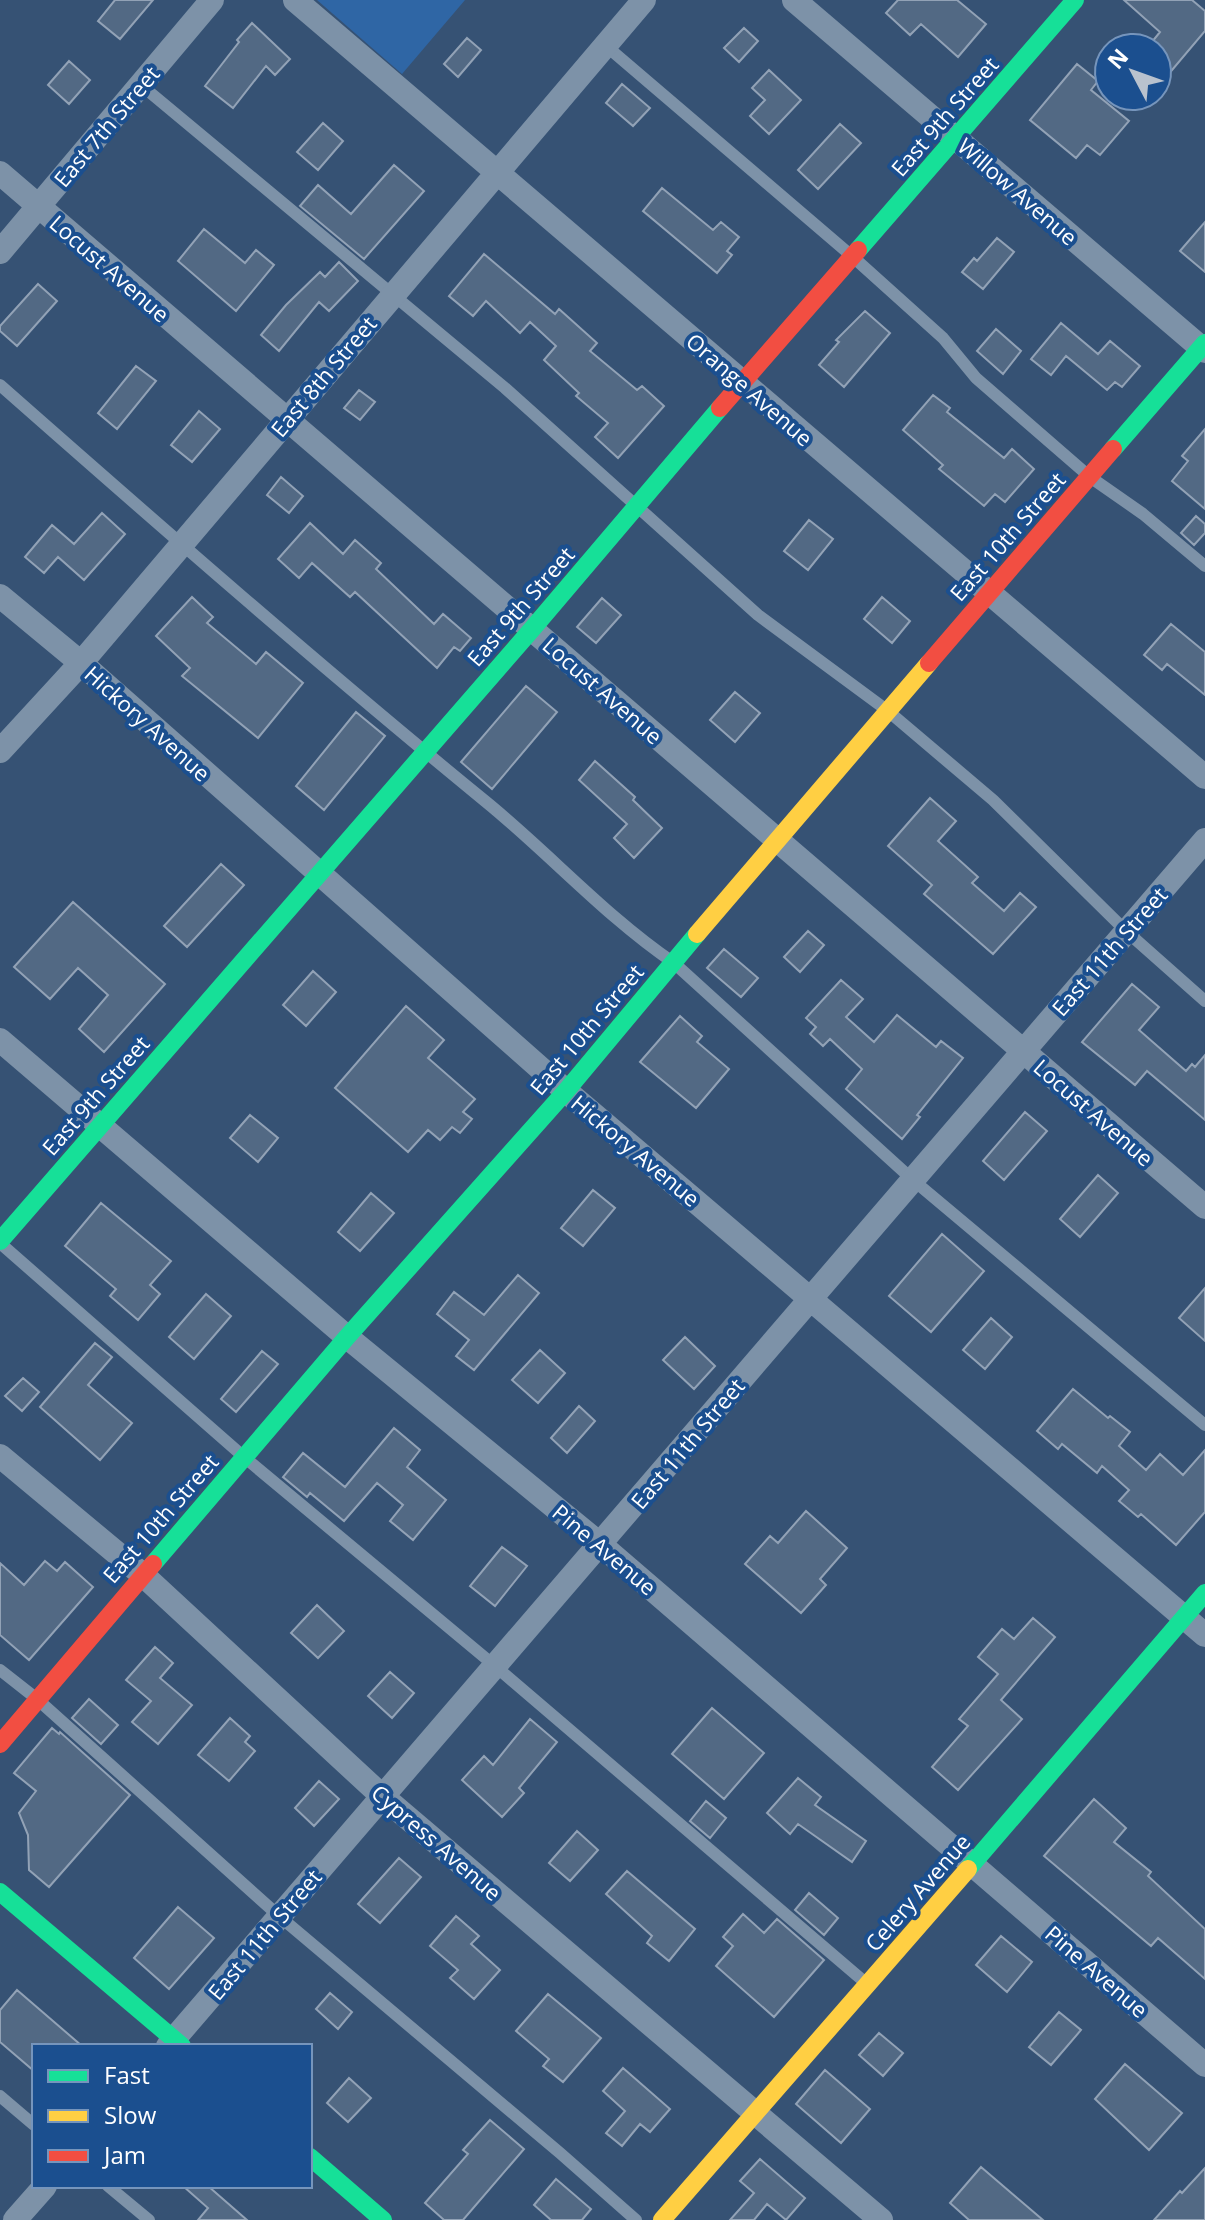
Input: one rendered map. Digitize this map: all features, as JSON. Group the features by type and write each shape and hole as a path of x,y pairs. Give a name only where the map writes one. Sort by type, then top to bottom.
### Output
{"street":[{"name":"East 7th Street","path":"0,252 212,0"},
{"name":"Orange Avenue","path":"295,0 1205,777"},
{"name":"East 8th Street","path":"0,751 81,663 644,0"},
{"name":"Willow Avenue","path":"794,0 1204,347"},
{"name":"East 9th Street","path":"0,1242 1075,0"},
{"name":"Locust Avenue","path":"0,173 1205,1207"},
{"name":"East 10th Street","path":"0,1744 347,1337 566,1091 776,841 1204,347"},
{"name":"Hickory Avenue","path":"0,596 81,663 566,1091 1205,1635"},
{"name":"East 11th Street","path":"175,2044 279,1916 1205,840"},
{"name":"Pine Avenue","path":"0,1040 347,1337 601,1545 1205,2065"},
{"name":"Cypress Avenue","path":"0,1456 143,1575 382,1796 881,2220"},
{"name":"Celery Avenue","path":"662,2220 1205,1593"},
{"path":"0,1892 175,2044"},
{"path":"312,2159 383,2220"},
{"path":"15,2220 43,2188"}],"lane":[{"path":"605,45 853,257 943,338 976,378 1090,477 1143,514 1205,566"},
{"path":"141,85 505,388 758,615 888,711 993,800 1126,931 1205,1001"},
{"path":"0,385 180,544 487,803 645,943 674,963 913,1180 1205,1425"},
{"path":"0,1242 244,1457 495,1666 868,1985"},
{"path":"0,1670 37,1699 279,1916 636,2220"},
{"path":"0,2096 32,2123"},
{"path":"110,2188 149,2220"}],"shaded area":[{"path":"317,0 465,0 402,74"}],"building":[{"path":"115,0 153,0 120,39 98,21"},
{"path":"898,0 957,0 986,24 958,57 921,24 910,35 886,13"},
{"path":"1124,0 1192,0 1205,11 1205,31 1173,69 1173,32 1160,32"},
{"path":"252,23 290,59 275,75 266,66 233,108 205,86"},
{"path":"744,28 758,41 739,62 724,48"},
{"path":"467,38 481,50 458,77 444,64"},
{"path":"69,61 90,80 69,104 48,85"},
{"path":"1077,64 1093,77 1093,112 1118,112 1129,121 1100,155 1087,145 1076,158 1030,120"},
{"path":"769,70 801,100 769,134 750,116 765,100 752,88"},
{"path":"622,84 650,108 633,126 606,103"},
{"path":"323,123 343,141 318,170 297,152"},
{"path":"840,124 861,143 818,189 798,170"},
{"path":"394,165 424,191 364,259 300,206 318,185 351,214"},
{"path":"662,188 713,230 721,222 739,237 727,251 732,255 717,273 643,211"},
{"path":"1205,222 1205,272 1180,251"},
{"path":"204,229 245,263 256,250 274,265 236,311 178,261"},
{"path":"997,238 1014,252 983,289 962,272 974,258 977,261"},
{"path":"484,254 555,314 559,309 597,343 590,351 637,390 642,386 664,406 618,458 595,437 608,423 576,396 579,393 544,360 556,346 530,322 520,333 486,301 473,316 449,296"},
{"path":"339,262 358,281 329,311 319,302 279,351 261,335 320,272 325,277"},
{"path":"38,284 57,301 17,346 0,331 0,326"},
{"path":"865,311 890,333 844,387 819,365 839,342 836,340"},
{"path":"1061,323 1098,354 1110,341 1140,366 1122,387 1115,382 1107,390 1066,356 1051,375 1031,359"},
{"path":"996,329 1021,351 1003,374 977,351"},
{"path":"136,366 156,381 117,429 98,413"},
{"path":"359,390 375,402 360,420 344,408"},
{"path":"933,395 950,408 947,412 1004,458 1012,449 1034,469 1005,502 995,494 984,506 939,469 943,465 903,430"},
{"path":"199,411 220,429 192,462 171,445"},
{"path":"1205,429 1205,509 1172,481 1188,461 1182,456"},
{"path":"281,477 303,496 289,513 267,495"},
{"path":"102,513 125,534 84,580 58,557 44,573 25,557 52,525 74,544"},
{"path":"1196,516 1205,524 1205,533 1194,545 1181,533"},
{"path":"809,520 833,539 808,570 784,551"},
{"path":"310,523 343,554 355,540 381,563 376,569 434,624 443,614 471,638 460,651 454,647 437,668 355,592 350,597 312,563 299,578 278,559"},
{"path":"192,597 213,617 207,623 256,664 266,652 303,683 258,738 182,676 190,668 156,636"},
{"path":"882,597 910,621 892,643 864,619"},
{"path":"602,598 621,615 596,643 577,627"},
{"path":"1171,624 1205,652 1205,695 1167,664 1162,670 1144,655"},
{"path":"526,686 557,712 492,789 461,762"},
{"path":"735,692 760,713 735,742 710,720"},
{"path":"356,712 385,736 324,810 296,786"},
{"path":"595,761 635,797 633,800 662,828 634,858 614,838 627,824 579,780"},
{"path":"930,798 956,821 938,841 978,877 972,883 1004,911 1020,893 1036,907 993,954 924,894 932,885 888,846"},
{"path":"221,864 244,885 187,947 164,926"},
{"path":"73,902 165,984 104,1052 79,1029 108,995 78,968 50,999 14,967"},
{"path":"808,931 824,945 800,972 784,957"},
{"path":"724,949 758,978 741,997 707,968"},
{"path":"313,971 336,992 306,1026 283,1005"},
{"path":"841,980 863,999 846,1017 874,1042 897,1015 936,1047 941,1041 963,1058 917,1115 920,1117 902,1139 846,1089 862,1069 830,1039 823,1046 810,1034 816,1027 806,1018"},
{"path":"1132,984 1159,1007 1139,1030 1186,1071 1192,1064 1195,1067 1205,1055 1205,1120 1147,1071 1135,1085 1082,1042"},
{"path":"406,1006 444,1040 428,1058 475,1099 463,1112 472,1119 460,1133 452,1127 440,1140 428,1130 408,1152 335,1088"},
{"path":"680,1016 702,1036 697,1042 729,1069 696,1108 640,1062"},
{"path":"1025,1112 1047,1131 1004,1180 983,1161"},
{"path":"250,1115 278,1138 258,1162 230,1138"},
{"path":"1098,1175 1118,1193 1080,1237 1060,1219"},
{"path":"593,1190 615,1208 583,1246 561,1228"},
{"path":"371,1193 394,1213 360,1251 338,1232"},
{"path":"101,1203 171,1261 150,1285 160,1294 138,1320 110,1296 116,1289 65,1246"},
{"path":"942,1234 984,1271 931,1332 889,1296"},
{"path":"518,1275 539,1293 474,1370 456,1356 469,1340 437,1314 454,1292 484,1315"},
{"path":"1205,1288 1205,1341 1179,1318"},
{"path":"206,1294 231,1316 194,1359 169,1337"},
{"path":"991,1318 1012,1337 985,1369 963,1350"},
{"path":"685,1337 715,1366 694,1389 663,1360"},
{"path":"95,1343 112,1357 88,1385 132,1423 100,1460 40,1407"},
{"path":"540,1350 565,1373 538,1403 512,1380"},
{"path":"262,1351 278,1364 236,1412 221,1399"},
{"path":"23,1378 39,1392 22,1411 5,1396"},
{"path":"1073,1389 1130,1432 1119,1446 1146,1470 1160,1454 1183,1475 1205,1450 1205,1512 1176,1545 1141,1514 1138,1517 1119,1501 1129,1490 1102,1466 1097,1473 1062,1444 1058,1449 1037,1431"},
{"path":"579,1406 595,1421 567,1453 551,1438"},
{"path":"394,1428 420,1450 407,1467 446,1500 413,1540 390,1521 403,1505 377,1483 344,1521 310,1493 307,1497 283,1477 303,1453 345,1487"},
{"path":"806,1511 847,1548 820,1579 826,1585 801,1613 745,1564 770,1536 778,1543"},
{"path":"502,1547 527,1566 495,1606 470,1586"},
{"path":"45,1561 57,1571 65,1562 93,1587 29,1660 0,1635 0,1563 24,1585"},
{"path":"317,1605 344,1631 318,1658 291,1633"},
{"path":"1033,1618 1055,1637 1001,1700 1022,1719 958,1790 932,1767 968,1726 959,1719 998,1674 978,1657 1002,1629 1014,1639"},
{"path":"155,1647 173,1663 160,1678 192,1705 158,1744 132,1722 151,1701 126,1680"},
{"path":"390,1672 414,1693 392,1718 368,1696"},
{"path":"89,1699 118,1725 101,1744 72,1718"},
{"path":"712,1708 764,1753 724,1799 672,1754"},
{"path":"230,1718 250,1736 245,1742 255,1751 229,1781 198,1755"},
{"path":"530,1719 557,1742 519,1788 524,1793 502,1817 462,1780 484,1756 493,1765"},
{"path":"52,1728 130,1795 49,1887 29,1870 28,1835 19,1813 36,1791 14,1773"},
{"path":"798,1778 821,1797 815,1805 866,1841 852,1862 798,1824 790,1834 767,1813"},
{"path":"319,1781 339,1799 314,1826 295,1808"},
{"path":"1094,1799 1126,1828 1114,1842 1151,1872 1148,1876 1205,1929 1205,1979 1158,1938 1151,1946 1044,1856"},
{"path":"706,1801 726,1818 710,1838 690,1821"},
{"path":"577,1831 598,1850 570,1881 549,1863"},
{"path":"399,1858 421,1877 380,1923 358,1904"},
{"path":"627,1871 695,1929 669,1961 647,1943 652,1936 606,1894"},
{"path":"809,1893 838,1918 824,1935 795,1910"},
{"path":"178,1907 214,1938 169,1989 134,1958"},
{"path":"743,1914 764,1933 777,1919 824,1960 774,2017 716,1966 733,1946 723,1937"},
{"path":"456,1916 479,1936 471,1944 500,1970 474,1999 450,1978 458,1970 430,1946"},
{"path":"1001,1936 1032,1962 1007,1992 976,1965"},
{"path":"17,1990 80,2044 32,2044 32,2069 0,2042 0,2010"},
{"path":"330,1993 352,2012 338,2029 316,2009"},
{"path":"548,1994 601,2038 563,2082 543,2066 549,2059 516,2031"},
{"path":"1059,2012 1081,2030 1051,2065 1029,2047"},
{"path":"879,2033 903,2053 883,2076 859,2055"},
{"path":"1125,2064 1182,2113 1149,2150 1095,2099"},
{"path":"623,2068 670,2109 650,2132 640,2124 622,2146 606,2133 625,2111 603,2091"},
{"path":"825,2070 870,2109 841,2143 796,2104"},
{"path":"349,2078 371,2098 348,2122 327,2103"},
{"path":"490,2120 524,2149 463,2220 444,2220 425,2203 468,2154 463,2150"},
{"path":"760,2159 805,2198 786,2220 767,2204 754,2220 730,2220 754,2193 740,2181"},
{"path":"981,2167 1043,2220 969,2220 950,2203"},
{"path":"1205,2168 1205,2220 1154,2220 1180,2191 1182,2193"},
{"path":"556,2179 591,2209 582,2220 551,2220 534,2205"},
{"path":"185,2188 210,2188 247,2220 198,2220 208,2208"}],"traffic: fast":[{"path":"858,250 1075,0"},
{"path":"1113,449 1205,343"},
{"path":"0,1241 720,408"},
{"path":"153,1564 347,1337 566,1091 697,934"},
{"path":"968,1869 1205,1593"},
{"path":"0,1892 180,2044"},
{"path":"312,2159 383,2220"}],"traffic: slow":[{"path":"697,934 929,663"},
{"path":"662,2220 968,1869"}],"traffic: jam":[{"path":"720,408 858,250"},
{"path":"929,663 1113,449"},
{"path":"0,1744 153,1564"}]}
